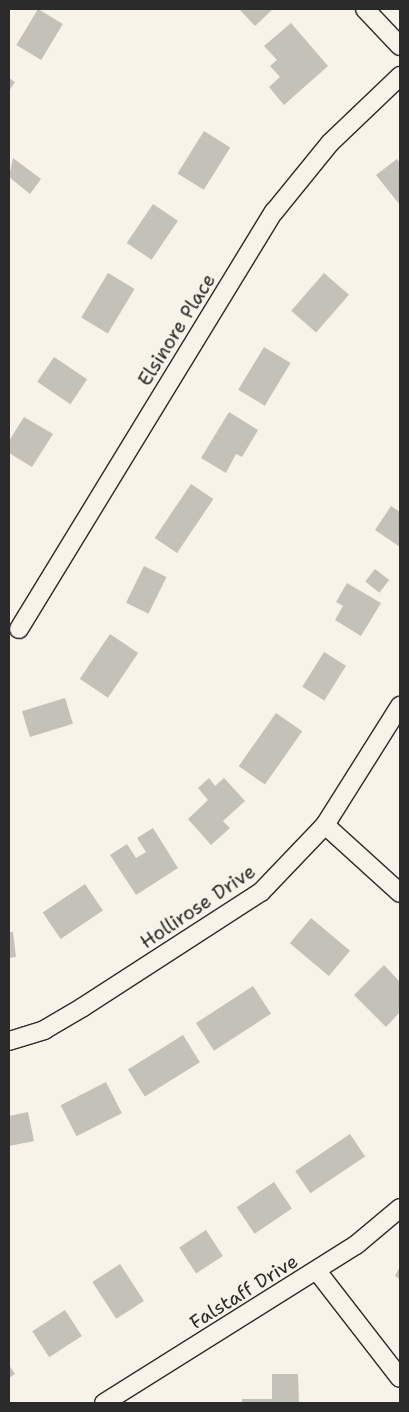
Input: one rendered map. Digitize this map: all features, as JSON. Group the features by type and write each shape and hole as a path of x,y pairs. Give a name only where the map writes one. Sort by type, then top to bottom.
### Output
{"street":[{"path":"365,9 400,46"},
{"name":"Elsinore Place","path":"19,629 274,212 330,144 400,76"},
{"name":"Hollirose Drive","path":"9,1041 44,1030 221,922 290,865 325,825 400,706"},
{"path":"325,825 400,893"},
{"name":"Falstaff Drive","path":"104,1403 317,1271 400,1208"},
{"path":"317,1271 400,1378"}],"building":[{"path":"38,9 63,24 41,60 16,45"},
{"path":"239,9 273,9 255,26"},
{"path":"291,23 328,66 284,105 269,87 280,77 270,66 277,60 264,46"},
{"path":"9,78 15,82 9,91"},
{"path":"204,131 230,147 204,190 178,173"},
{"path":"13,158 41,179 30,194 9,177"},
{"path":"397,159 400,163 400,205 376,175"},
{"path":"153,204 178,221 152,260 127,243"},
{"path":"108,273 135,289 108,334 81,318"},
{"path":"324,273 349,295 316,332 291,311"},
{"path":"264,347 291,363 265,406 238,390"},
{"path":"54,357 87,379 70,404 37,382"},
{"path":"229,412 258,430 242,457 236,454 226,473 201,458"},
{"path":"24,417 53,434 32,467 9,453 9,441"},
{"path":"191,484 213,499 177,553 155,538"},
{"path":"391,506 400,512 400,547 375,530"},
{"path":"144,566 166,577 148,614 126,603"},
{"path":"375,569 389,580 379,593 365,582"},
{"path":"347,583 381,603 361,636 335,620 343,606 336,602"},
{"path":"110,634 138,653 108,698 80,679"},
{"path":"324,652 346,666 324,701 302,687"},
{"path":"65,698 73,724 30,737 22,711"},
{"path":"276,713 302,731 265,785 239,766"},
{"path":"209,778 215,786 224,778 245,801 223,821 230,828 211,845 188,819 208,800 198,788"},
{"path":"153,828 178,868 136,895 110,855 127,844 136,858 146,852 137,838"},
{"path":"85,884 103,911 61,939 43,913"},
{"path":"311,918 350,951 329,976 290,943"},
{"path":"9,932 13,932 16,957 9,958"},
{"path":"384,965 400,982 400,1012 386,1027 354,995"},
{"path":"253,986 271,1014 214,1051 196,1023"},
{"path":"183,1035 200,1062 145,1097 128,1069"},
{"path":"106,1082 122,1113 76,1136 61,1105"},
{"path":"28,1112 34,1141 9,1146 9,1116"},
{"path":"350,1134 365,1156 310,1193 295,1171"},
{"path":"274,1182 292,1209 255,1234 237,1207"},
{"path":"206,1230 223,1256 196,1273 179,1247"},
{"path":"120,1264 144,1301 116,1319 92,1282"},
{"path":"400,1266 400,1279 395,1276"},
{"path":"65,1310 82,1336 49,1357 32,1331"},
{"path":"9,1365 15,1374 9,1378"},
{"path":"272,1374 298,1374 299,1403 242,1403 242,1399 272,1399"}]}
